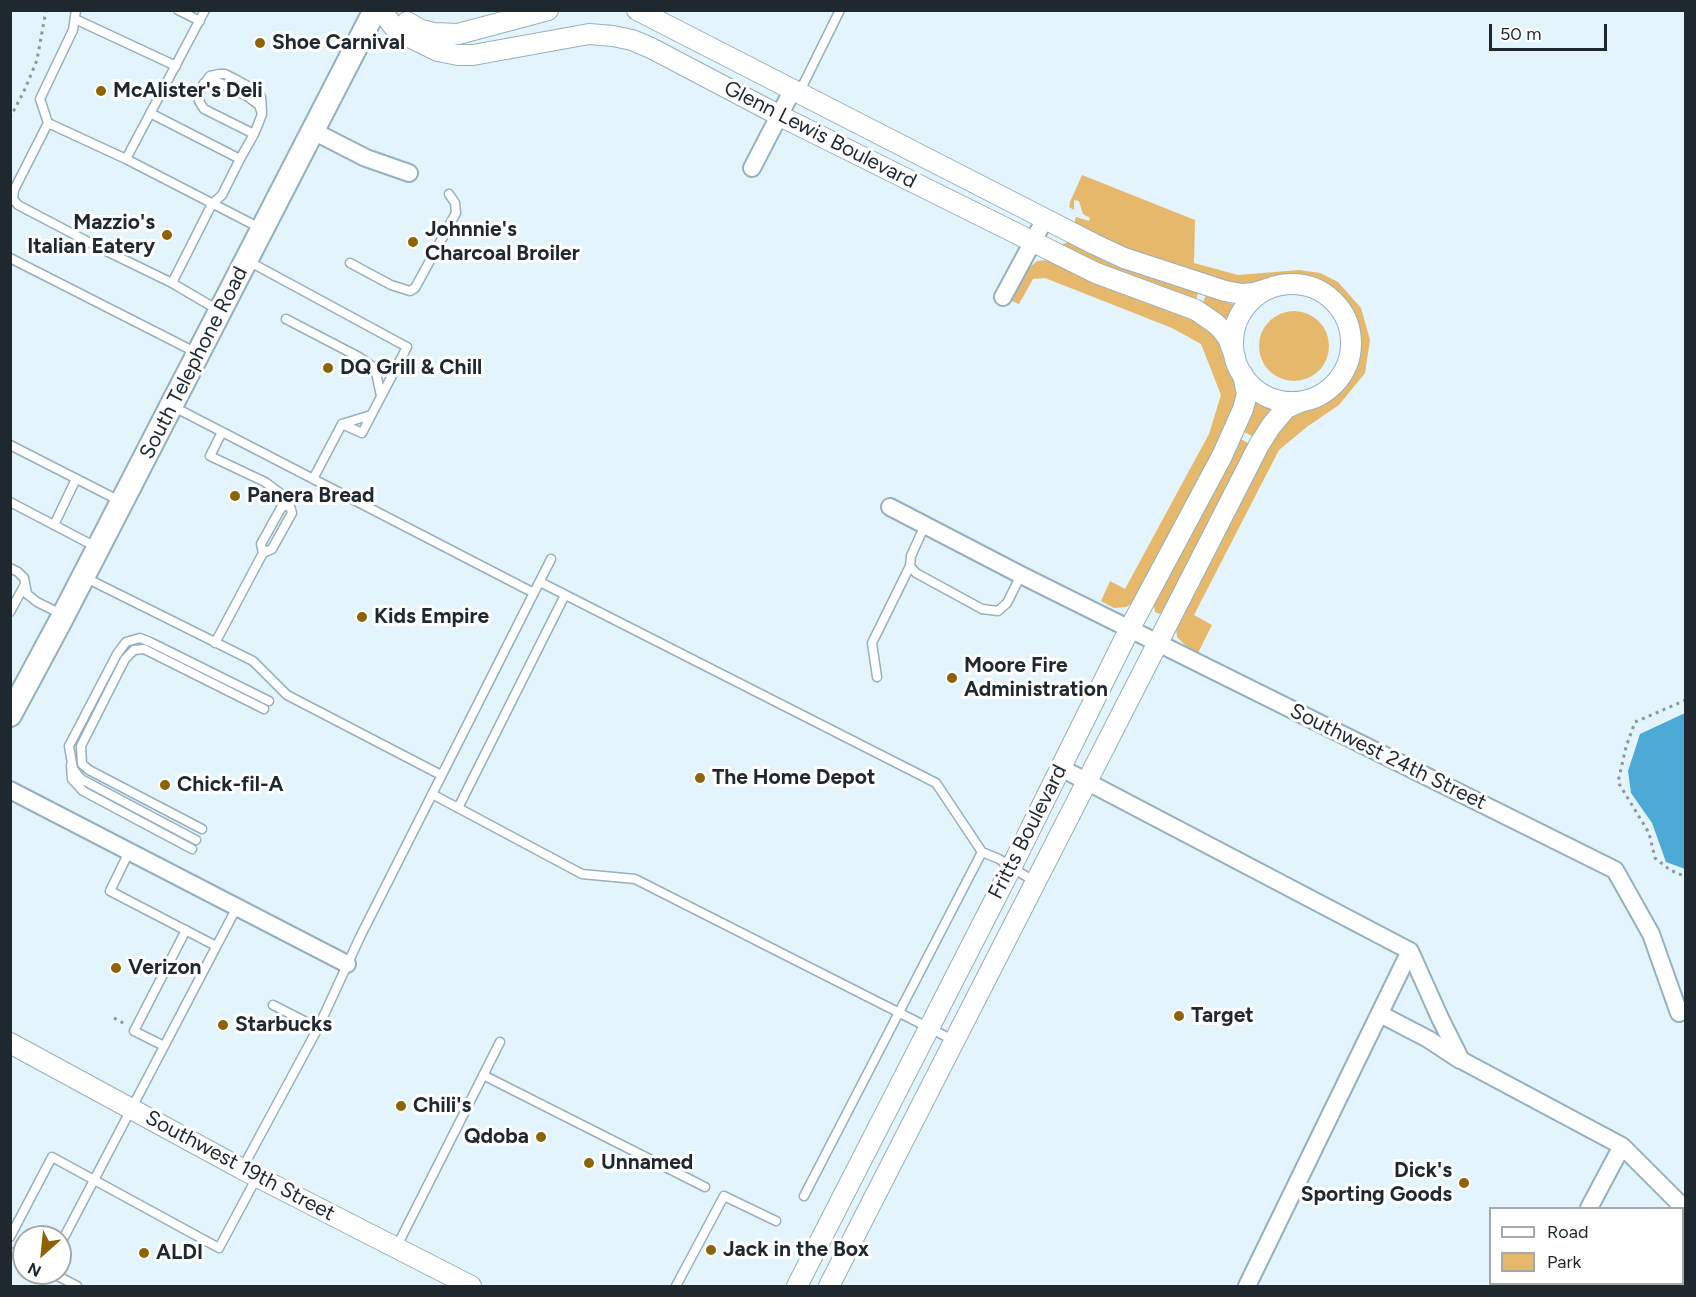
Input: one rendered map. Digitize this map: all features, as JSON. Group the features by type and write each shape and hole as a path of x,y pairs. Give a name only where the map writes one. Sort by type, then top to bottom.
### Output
{"main road":[{"name":"South Telephone Road","path":"14,700 64,615 375,10"}],"street":[{"name":"Glenn Lewis Boulevard","path":"383,10 421,30 445,35 458,34 548,10"},
{"name":"Glenn Lewis Boulevard","path":"383,10 398,32 438,51 458,55 473,55 589,34 632,40 1096,273 1196,310 1222,330 1228,338 1239,366"},
{"name":"Glenn Lewis Boulevard","path":"637,10 1124,258 1205,286 1242,294 1273,287"},
{"path":"752,168 796,91"},
{"path":"313,131 366,158 409,173"},
{"path":"1003,297 1045,219"},
{"path":"1292,284 1312,287 1329,296 1343,311 1351,330 1352,350 1347,369 1335,385 1319,397 1300,402 1280,401 1261,394 1250,384 1239,366 1233,341 1236,325 1242,312 1255,297 1273,287 1292,284"},
{"name":"Fritts Boulevard","path":"797,1287 1012,866 1130,628 1222,456 1243,409 1247,394 1239,366"},
{"name":"Fritts Boulevard","path":"830,1287 1259,445 1271,426 1287,408 1300,402"},
{"name":"Southwest 24th Street","path":"890,507 1021,575 1615,870 1651,934 1679,1013"},
{"path":"1061,768 1410,951 1461,1060"},
{"path":"10,790 347,964"},
{"path":"1247,1287 1410,951"},
{"path":"1380,1014 1622,1146 1683,1207"},
{"name":"Southwest 19th Street","path":"10,1043 250,1173 471,1287"},
{"path":"1590,1207 1622,1146"}],"lane":[{"path":"178,10 200,21"},
{"path":"126,159 205,10"},
{"path":"796,91 840,10"},
{"path":"176,66 75,15 73,30 40,99 48,123 14,190 13,199 18,205 172,283 221,311"},
{"path":"172,283 212,204 222,195 254,134 262,114 259,105 247,96 218,82 211,80 204,83 199,101 204,109 254,134"},
{"path":"150,113 240,159"},
{"path":"48,123 126,159 263,230"},
{"path":"350,263 391,285 410,291 415,288 456,213 455,202 449,194"},
{"path":"10,258 199,354"},
{"path":"247,261 407,347 362,433 342,424"},
{"path":"286,319 359,357 375,368 381,397"},
{"path":"172,406 534,593"},
{"path":"313,479 342,424 371,415"},
{"path":"215,643 255,566 263,553 272,549 292,513 285,496 265,482 210,456 222,432"},
{"path":"10,445 122,502"},
{"path":"54,525 76,478"},
{"path":"10,502 99,548"},
{"path":"877,677 872,643 910,566 911,556 925,525"},
{"path":"10,1237 52,1157 219,1248 250,1173 360,936 551,560"},
{"path":"910,566 916,573 982,609 998,611 1007,603 1021,575"},
{"path":"10,568 24,578 27,594 64,615"},
{"path":"84,576 253,661 287,695 441,775"},
{"path":"540,582 936,783 982,852 1012,866 1036,882"},
{"path":"11,609 24,586"},
{"path":"458,808 566,595"},
{"path":"17,599 41,604"},
{"path":"196,840 81,779 73,769 69,746 117,654 126,642 140,638 269,701"},
{"path":"202,829 89,770 82,764 81,746 125,659 134,650 144,649 264,709"},
{"path":"71,759 72,778 83,791 192,849"},
{"path":"432,794 582,874 635,879 955,1041"},
{"path":"129,852 110,891 216,946"},
{"path":"804,1196 982,852"},
{"path":"70,1225 237,907"},
{"path":"164,1046 134,1031 186,930"},
{"path":"273,1005 318,1028"},
{"path":"396,1248 500,1042"},
{"path":"483,1075 705,1187"},
{"path":"676,1287 724,1196 776,1221"}],"path":[{"path":"10,118 26,89 37,60 45,10"},
{"path":"1686,700 1635,722 1626,747 1618,782 1649,833 1655,858 1670,870 1686,877"}],"green space":[{"path":"1082,175 1195,220 1194,263 1238,275 1299,270 1320,273 1338,282 1361,308 1370,340 1365,373 1339,405 1308,426 1279,450 1194,615 1212,625 1198,653 1177,637 1176,627 1277,430 1296,414 1317,407 1336,396 1349,380 1359,361 1362,341 1357,323 1346,305 1328,288 1306,280 1290,279 1250,288 1139,255 1074,224 1076,217 1089,221 1090,218 1083,214 1079,201 1074,200 1074,210 1069,207"},
{"path":"1068,242 1109,262 1198,293 1195,304 1092,264 1062,247"},
{"path":"1047,260 1087,279 1196,322 1211,332 1224,348 1235,377 1235,410 1136,601 1126,607 1114,608 1101,601 1110,581 1125,589 1209,434 1221,395 1201,344 1172,328 1045,278 1033,279 1019,304 1010,300 1022,275 1037,261"},
{"path":"1206,295 1235,305 1237,308 1233,321 1201,307"},
{"path":"1294,311 1313,317 1323,327 1329,346 1323,365 1313,375 1294,381 1275,375 1265,365 1259,346 1265,327 1275,317"},
{"path":"1256,403 1271,408 1254,437 1242,431"},
{"path":"1239,438 1250,444 1164,611 1159,614 1155,612 1154,606"}],"water":[{"path":"1685,713 1685,869 1666,862 1652,823 1631,793 1628,771 1640,734"}],"place":[{"name":"Shoe Carnival","path":"260,43"},
{"name":"McAlister's Deli","path":"101,91"},
{"name":"Mazzio's Italian Eatery","path":"167,235"},
{"name":"Johnnie's Charcoal Broiler","path":"413,242"},
{"name":"DQ Grill & Chill","path":"328,368"},
{"name":"Panera Bread","path":"235,496"},
{"name":"Kids Empire","path":"362,617"},
{"name":"Moore Fire Administration","path":"952,678"},
{"name":"The Home Depot","path":"700,778"},
{"name":"Chick-fil-A","path":"165,785"},
{"name":"Verizon","path":"116,968"},
{"name":"Target","path":"1179,1016"},
{"name":"Starbucks","path":"223,1025"},
{"name":"Chili's","path":"401,1106"},
{"name":"Qdoba","path":"541,1137"},
{"name":"Unnamed","path":"589,1163"},
{"name":"Dick's Sporting Goods","path":"1464,1183"},
{"name":"Jack in the Box","path":"711,1250"},
{"name":"ALDI","path":"144,1253"}]}
